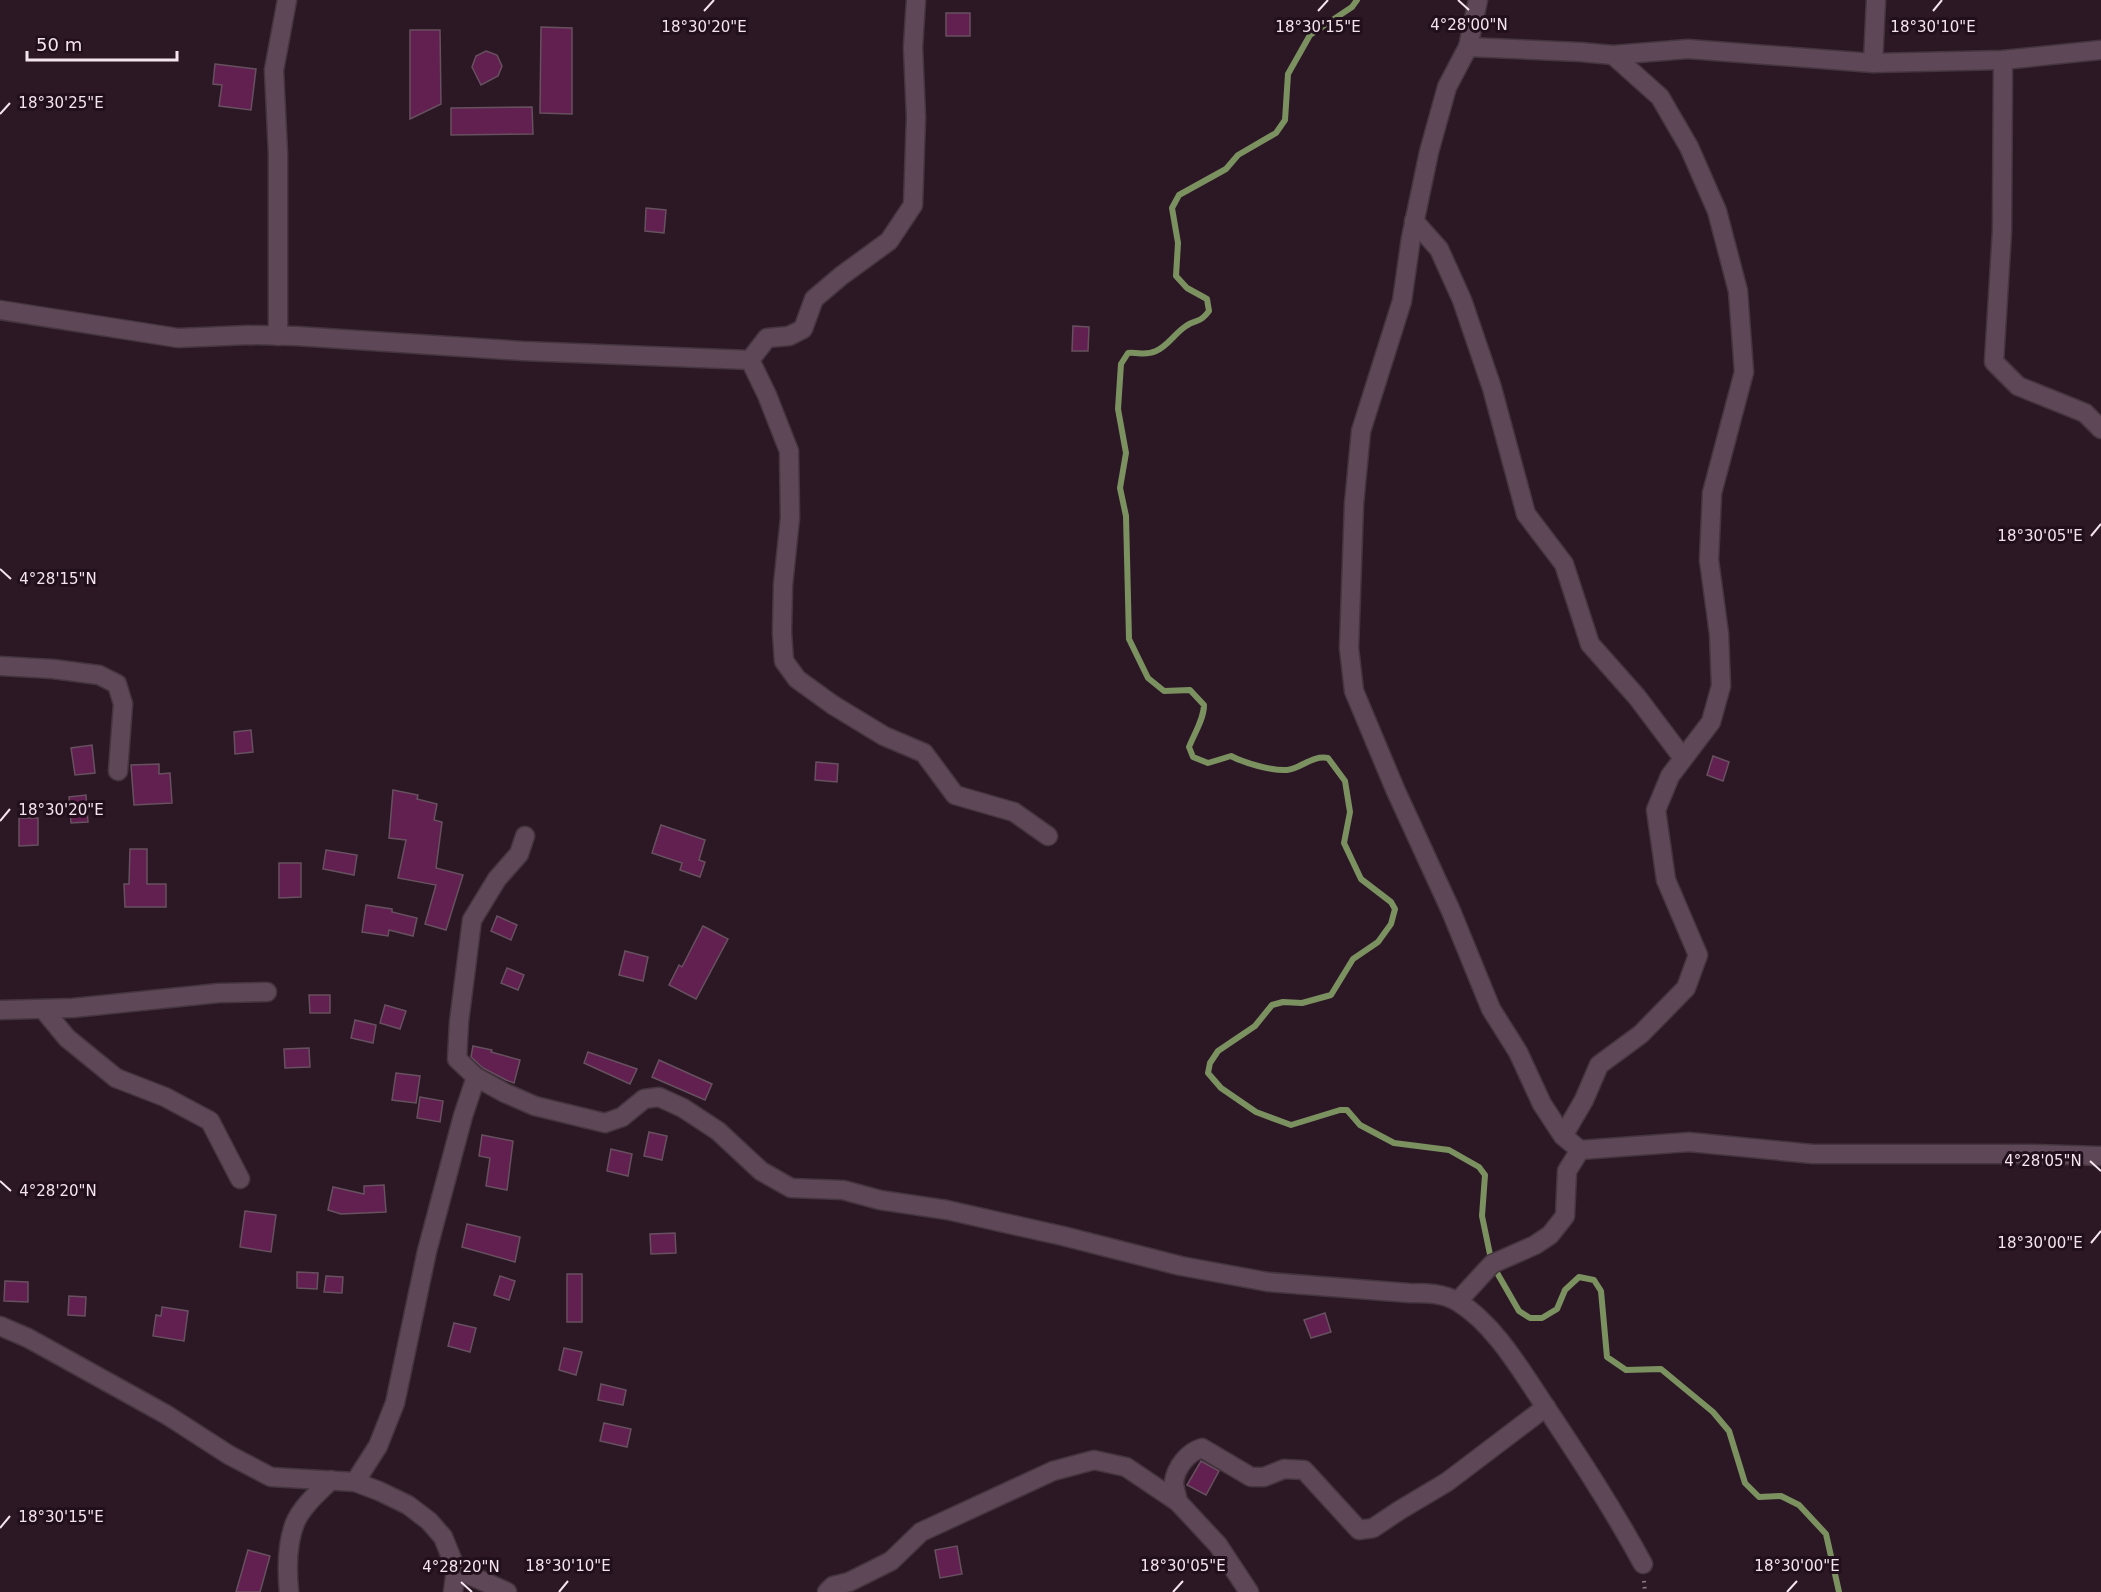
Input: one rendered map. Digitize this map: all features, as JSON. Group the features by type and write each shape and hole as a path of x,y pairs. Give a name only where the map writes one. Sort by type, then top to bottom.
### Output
{"street":[{"path":"278,336 278,154 274,70 287,0"},
{"path":"750,360 767,338 789,336 803,329 814,299 889,241 913,204 916,117 913,47 916,0"},
{"path":"1478,0 1468,47 1447,87 1429,152 1414,221 1402,301 1361,431 1354,504 1350,648 1354,691 1395,789 1451,911 1491,1009 1518,1052 1542,1104 1563,1136 1580,1150 1689,1142 1813,1154 2101,1156"},
{"path":"1873,63 1876,0"},
{"path":"1468,47 1613,55 1688,50 1873,63 2003,60 2101,50"},
{"path":"1563,1136 1584,1100 1599,1065 1641,1034 1686,988 1698,955 1666,880 1656,810 1670,776 1711,722 1722,686 1719,634 1709,560 1712,493 1744,372 1738,291 1717,212 1689,147 1660,97 1613,55"},
{"path":"2003,60 2002,231 1994,362 2018,386 2085,413 2101,429"},
{"path":"1414,221 1439,249 1462,300 1492,388 1526,514 1564,564 1590,644 1637,697 1683,758"},
{"path":"0,310 178,338 249,334 523,351 750,360"},
{"path":"750,360 767,395 789,451 790,518 783,585 784,661 797,679 833,705 884,736 924,753 955,795 1014,812 1048,836"},
{"path":"0,666 53,669 99,675 117,684 123,704 118,771"},
{"path":"525,836 519,854 497,879 472,920 459,1022 458,1059 476,1077 535,1106 605,1123 622,1117 644,1099 659,1097 683,1108 718,1131 761,1171 791,1188 843,1190 880,1200 947,1210 1181,1266 1268,1282 1432,1293 1458,1302 1484,1324 1511,1356 1614,1510 1643,1564"},
{"path":"0,1010 73,1008 219,993 267,992"},
{"path":"43,1009 67,1038 116,1078 165,1097 210,1121 240,1179"},
{"path":"355,1482 378,1446 395,1403 427,1251 476,1077"},
{"path":"1458,1302 1492,1264 1535,1245 1550,1235 1565,1216 1567,1172 1580,1150"},
{"path":"0,1326 28,1338 167,1415 229,1455 271,1478 355,1482 408,1505 429,1521 443,1537 456,1569 453,1592"},
{"path":"1178,1502 1174,1481 1181,1464 1192,1451 1202,1448 1251,1477 1264,1478 1284,1469 1305,1470 1359,1530 1373,1528 1400,1509 1447,1482 1546,1407"},
{"path":"827,1592 833,1586 849,1582 891,1561 921,1532 1053,1471 1094,1460 1126,1467 1178,1502 1218,1545 1249,1592"},
{"path":"289,1592 287,1567 295,1523 305,1507 331,1480"},
{"path":"456,1569 507,1592"}],"building":[{"path":"946,13 970,13 970,36 946,36"},
{"path":"541,27 572,28 572,114 540,113"},
{"path":"410,30 440,30 441,104 410,119"},
{"path":"486,51 497,55 502,66 498,76 481,85 472,67 476,56"},
{"path":"215,64 256,69 251,110 219,106 222,85 213,84"},
{"path":"532,107 533,134 451,135 451,108"},
{"path":"646,208 666,210 664,233 645,231"},
{"path":"1073,326 1089,327 1088,351 1072,351"},
{"path":"251,730 253,752 235,754 234,732"},
{"path":"92,745 95,773 75,775 71,748"},
{"path":"1713,756 1729,762 1723,781 1707,775"},
{"path":"816,762 838,764 837,782 815,780"},
{"path":"159,764 159,774 170,773 172,803 134,805 131,765"},
{"path":"393,790 418,795 417,799 437,804 434,820 442,822 436,868 463,875 446,930 425,924 436,885 398,878 406,840 389,838"},
{"path":"86,795 88,822 71,823 69,797"},
{"path":"19,818 38,818 38,845 19,846"},
{"path":"661,825 705,840 699,860 705,862 700,877 680,870 682,863 652,853"},
{"path":"130,849 147,849 147,884 166,884 166,907 125,907 124,884 129,884"},
{"path":"326,850 357,855 354,875 323,869"},
{"path":"279,863 301,863 301,897 279,898"},
{"path":"366,905 392,909 392,912 417,918 413,936 389,930 388,936 362,932"},
{"path":"497,916 517,925 511,940 491,931"},
{"path":"703,926 728,939 696,999 669,985 679,965 682,967"},
{"path":"625,951 648,957 643,981 619,975"},
{"path":"507,968 524,975 518,990 501,983"},
{"path":"309,995 330,995 330,1013 310,1013"},
{"path":"385,1005 406,1011 400,1029 380,1023"},
{"path":"355,1020 376,1025 373,1043 351,1038"},
{"path":"473,1046 520,1060 514,1083 483,1068 471,1057"},
{"path":"309,1048 310,1067 285,1068 284,1049"},
{"path":"588,1052 637,1069 630,1084 584,1063"},
{"path":"659,1060 712,1084 705,1100 652,1077"},
{"path":"396,1073 420,1076 416,1103 392,1100"},
{"path":"420,1097 443,1101 440,1122 417,1118"},
{"path":"649,1132 667,1136 662,1160 644,1156"},
{"path":"482,1135 513,1141 507,1190 486,1186 490,1158 479,1156"},
{"path":"611,1149 632,1154 628,1176 607,1171"},
{"path":"384,1185 386,1212 341,1214 328,1210 333,1187 364,1194 364,1186"},
{"path":"245,1211 276,1215 271,1252 240,1247"},
{"path":"467,1224 520,1237 515,1262 462,1247"},
{"path":"675,1233 676,1253 651,1254 650,1234"},
{"path":"297,1272 318,1273 317,1289 297,1288"},
{"path":"567,1274 582,1274 582,1322 567,1322"},
{"path":"326,1276 343,1277 342,1293 324,1292"},
{"path":"500,1276 515,1281 509,1300 494,1295"},
{"path":"5,1281 28,1282 28,1302 4,1301"},
{"path":"69,1296 86,1297 85,1316 68,1315"},
{"path":"162,1307 188,1311 184,1341 153,1336 156,1315 161,1316"},
{"path":"1325,1313 1331,1332 1311,1338 1304,1320"},
{"path":"454,1323 476,1328 470,1352 448,1346"},
{"path":"564,1348 582,1352 576,1375 559,1370"},
{"path":"601,1384 626,1390 623,1405 598,1400"},
{"path":"604,1423 631,1429 627,1447 600,1441"},
{"path":"1201,1461 1219,1471 1206,1495 1187,1485"},
{"path":"957,1546 962,1574 940,1578 935,1550"},
{"path":"248,1550 270,1556 260,1592 236,1592"}],"waterway":[{"path":"1357,0 1352,7 1310,35 1288,74 1285,120 1276,133 1238,155 1226,169 1179,195 1172,208 1178,243 1176,276 1187,288 1207,299 1209,311 1200,320 1182,329 1160,349 1149,353 1128,353 1121,364 1118,409 1126,453 1120,488 1126,516 1129,639 1148,678 1164,691 1190,690 1204,705 1201,721 1189,747 1193,757 1208,763 1231,756 1258,766 1281,770 1292,769 1317,758 1328,758 1345,781 1350,812 1344,843 1361,879 1391,902 1395,909 1391,924 1378,942 1353,959 1331,995 1302,1003 1283,1002 1272,1005 1255,1026 1218,1051 1210,1063 1208,1073 1221,1088 1256,1112 1291,1125 1340,1110 1347,1110 1360,1125 1394,1143 1449,1150 1479,1167 1485,1175 1482,1216 1492,1264 1519,1311 1530,1318 1542,1318 1557,1309 1565,1290 1579,1277 1594,1280 1601,1291 1607,1357 1626,1370 1661,1369 1713,1412 1729,1431 1745,1483 1759,1497 1781,1496 1799,1505 1826,1534 1839,1592"}]}
